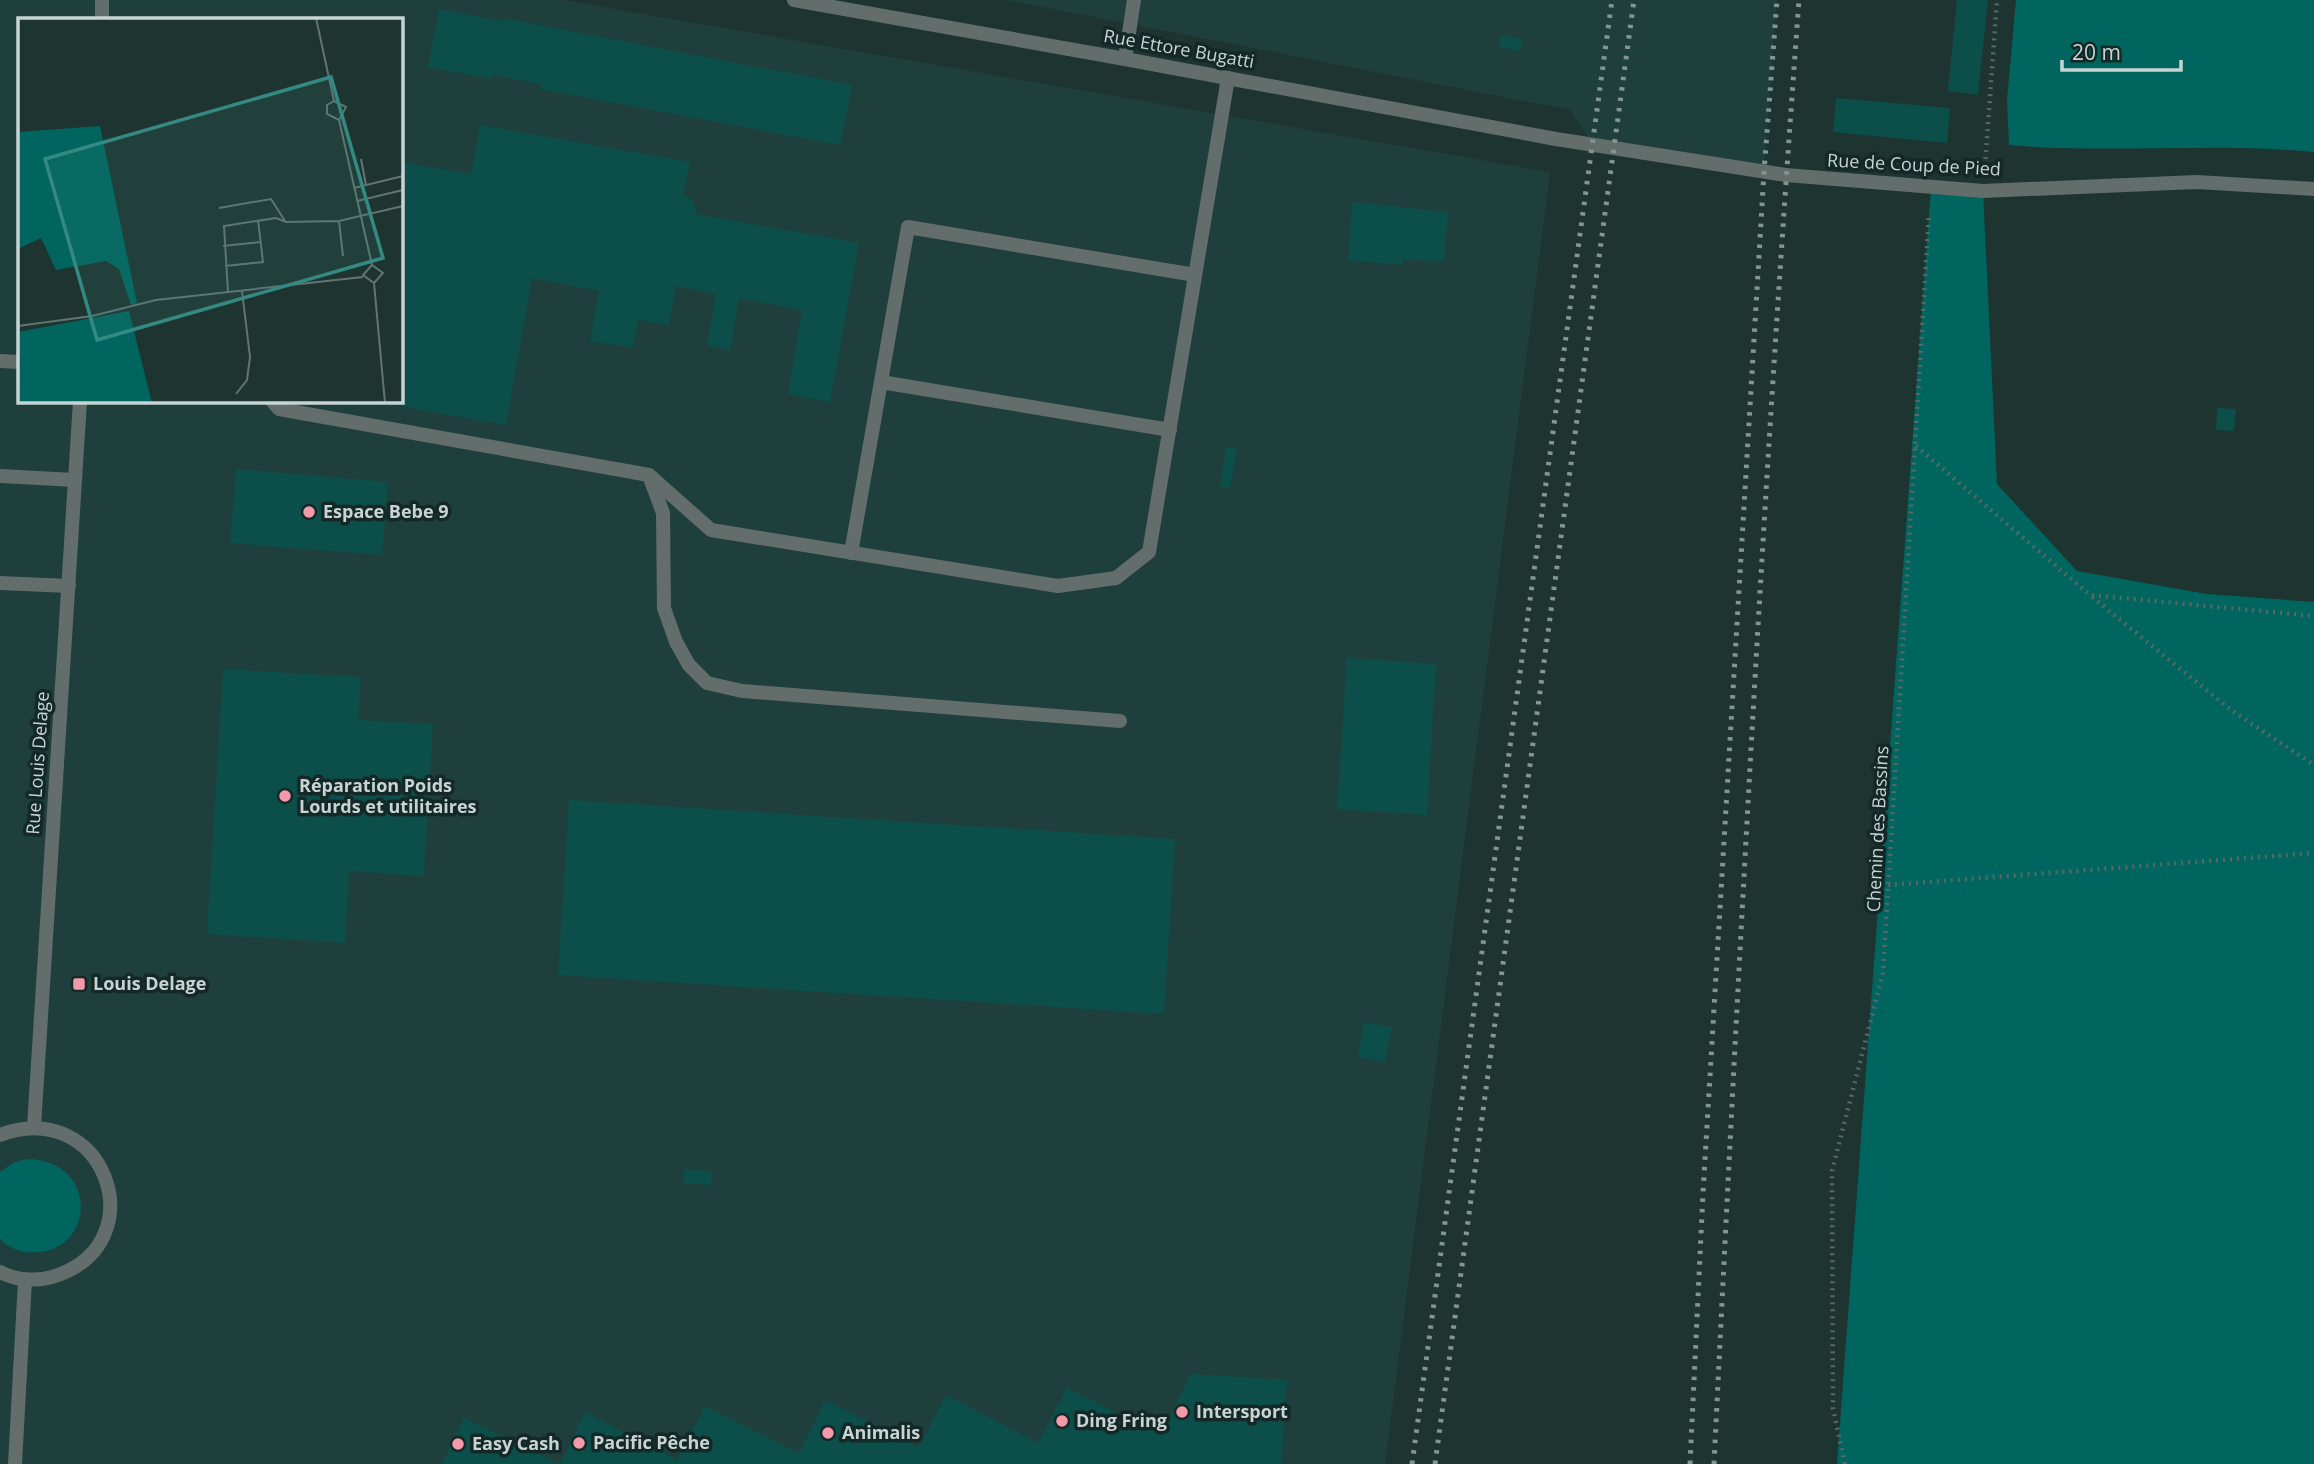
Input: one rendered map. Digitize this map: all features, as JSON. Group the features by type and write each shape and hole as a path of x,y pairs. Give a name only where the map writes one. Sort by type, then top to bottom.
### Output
{"street":[{"path":"102,0 103,18"},
{"name":"Rue Ettore Bugatti","path":"794,0 1556,139"},
{"path":"1125,59 1134,0"},
{"path":"273,402 279,409 649,475 710,530 1058,586 1116,578 1149,552 1228,78"},
{"name":"Rue de Coup de Pied","path":"1556,139 1786,175 1931,188 1983,191 2197,182 2314,189"},
{"path":"851,553 908,227 1195,275"},
{"path":"0,361 18,362"},
{"path":"881,382 1170,430"},
{"name":"Rue Louis Delage","path":"34,1127 80,402"},
{"path":"649,475 663,513 664,608 676,642 689,666 707,683 742,691 1119,721"},
{"path":"0,476 75,480"},
{"path":"0,583 69,586"},
{"path":"0,1135 34,1127 56,1131 77,1141 93,1156 105,1175 110,1197 109,1219 101,1240 87,1259 69,1271 48,1279 25,1280 0,1272"},
{"path":"15,1464 25,1280"}],"path":[{"path":"1983,191 1997,0"},
{"name":"Chemin des Bassins","path":"1845,1464 1833,1409 1832,1171 1883,972 1931,188"},
{"path":"1915,445 2090,595 2231,710 2314,765"},
{"path":"2090,595 2314,616"},
{"path":"1888,885 2314,853"}],"shaded area":[{"path":"0,0 563,0 1550,172 1385,1464 0,1464"},
{"path":"1007,0 1777,0 1764,172 1592,143 1570,110"},
{"path":"2016,0 2314,0 2314,152 2238,148 2009,145 2007,100"},
{"path":"1931,189 1983,191 1997,484 2077,571 2207,594 2314,602 2314,1464 1837,1464"},
{"path":"27,1159 50,1163 66,1173 77,1187 81,1204 79,1220 71,1235 58,1246 40,1252 19,1250 0,1239 0,1172 13,1163"}],"building":[{"path":"1957,0 1988,0 1978,95 1948,91"},
{"path":"439,9 501,21 501,18 852,85 840,145 540,89 541,84 493,75 492,79 428,67"},
{"path":"1501,35 1523,39 1520,51 1499,47"},
{"path":"1836,98 1950,108 1947,143 1833,132"},
{"path":"480,125 690,162 683,196 691,198 696,208 695,214 859,243 830,402 788,394 802,310 739,298 730,350 707,346 716,294 676,286 669,325 638,320 633,348 590,341 599,291 532,278 506,425 377,402 402,402 402,162 471,174"},
{"path":"1352,202 1448,212 1444,262 1403,259 1402,265 1348,260"},
{"path":"2217,408 2236,409 2234,431 2216,430"},
{"path":"1226,447 1237,449 1230,488 1220,487"},
{"name":"Espace Bebe 9","path":"236,469 388,482 382,555 230,543"},
{"path":"1347,658 1436,664 1427,815 1337,809"},
{"name":"Réparation Poids Lourds et utilitaires","path":"223,669 361,677 358,720 433,724 424,876 349,871 345,943 207,934"},
{"path":"569,800 1175,839 1164,1014 558,975"},
{"path":"1364,1022 1392,1027 1385,1062 1358,1057"},
{"path":"684,1169 712,1171 711,1185 683,1183"},
{"path":"1191,1374 1287,1380 1281,1464 560,1464 585,1412 677,1460 705,1406 799,1453 825,1400 919,1447 946,1395 1038,1443 1067,1388 1161,1435"},
{"path":"464,1418 560,1464 442,1464"}],"railway":[{"path":"1412,1464 1612,0"},
{"path":"1435,1464 1634,0"},
{"path":"1690,1464 1703,1193 1764,172 1777,0"},
{"path":"1714,1464 1763,549 1799,0"}],"place":[{"name":"Espace Bebe 9","path":"309,512"},
{"name":"Réparation Poids Lourds et utilitaires","path":"285,796"},
{"name":"Louis Delage","path":"79,984"},
{"name":"Intersport","path":"1182,1412"},
{"name":"Ding Fring","path":"1062,1421"},
{"name":"Animalis","path":"828,1433"},
{"name":"Pacific Pêche","path":"579,1443"},
{"name":"Easy Cash","path":"458,1444"}]}
